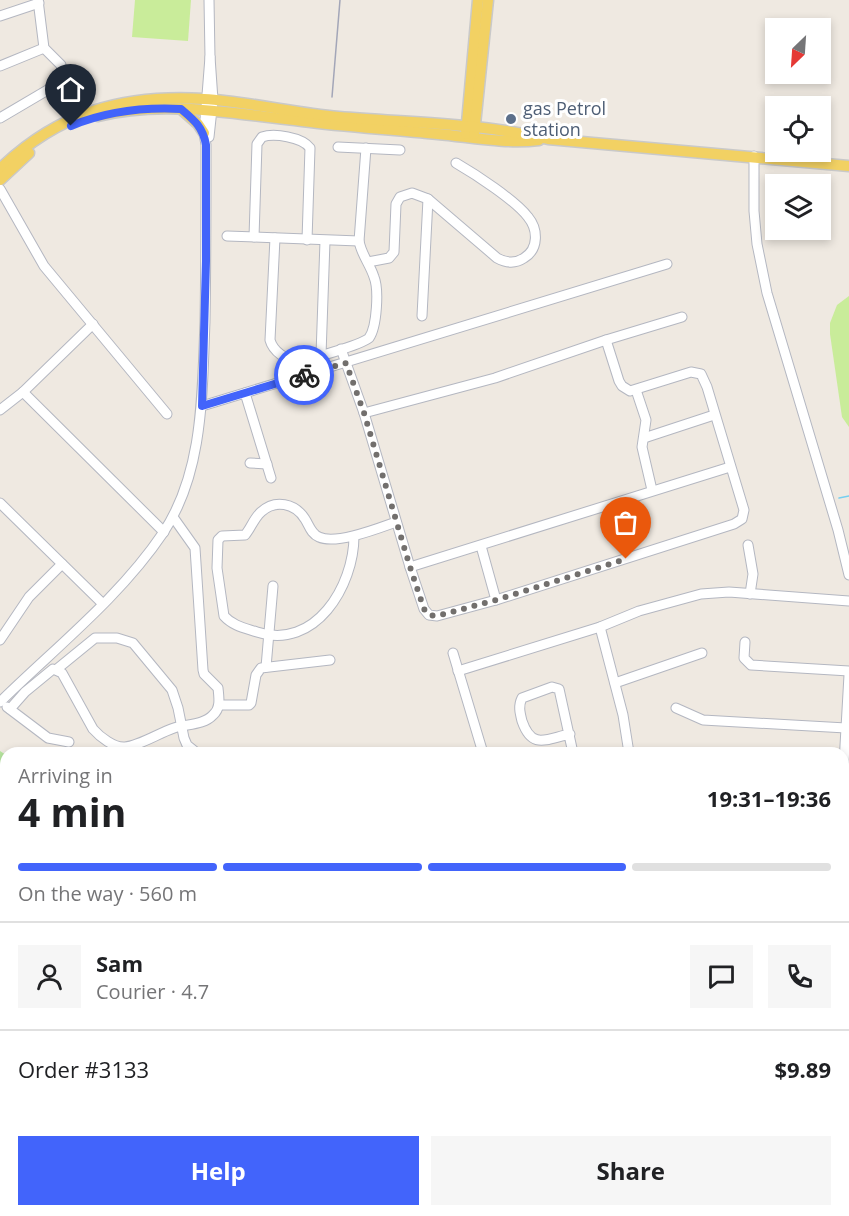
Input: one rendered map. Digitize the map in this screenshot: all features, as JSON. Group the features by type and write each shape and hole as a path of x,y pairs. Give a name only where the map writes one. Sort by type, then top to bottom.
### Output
{"main road":[{"path":"470,132 479,37 478,0"},
{"path":"479,37 488,0"},
{"path":"0,180 4,166 48,131 88,112 137,100 446,125 470,132 498,130 548,139 849,166"},
{"path":"4,166 29,153 48,139 88,119 133,110 181,109 209,105 327,124 470,132 525,141 548,139"},
{"path":"446,125 473,106"},
{"path":"473,106 498,130"},
{"path":"181,109 198,124 204,133"}],"street":[{"path":"69,742 48,738 1,702 134,569 164,532 173,517 189,476 202,406 210,0"},
{"path":"0,118 61,81 63,75 61,65 44,48 38,1 6,10"},
{"path":"0,66 44,48"},
{"path":"206,145 204,133 209,105"},
{"path":"254,237 257,144 262,137 269,135 299,140 310,148 307,240"},
{"path":"338,147 400,150"},
{"path":"275,238 271,344 275,351 298,361 366,341 372,334 377,287 368,261 362,254 359,241 366,148"},
{"path":"754,156 754,211 757,244 767,293 838,530 849,575"},
{"path":"368,261 389,258 394,252 396,204 400,196 412,192 428,199 504,262 516,262 526,257 533,249 536,232 527,216 469,170 456,163"},
{"path":"0,189 44,266 167,414"},
{"path":"422,316 428,199"},
{"path":"227,236 359,241"},
{"path":"321,355 325,241"},
{"path":"202,406 667,264"},
{"path":"364,413 495,378 682,317"},
{"path":"0,410 23,392 93,324"},
{"path":"341,349 364,413 424,609 429,615 437,616 496,600 734,524 742,519 744,510 704,379 697,372 636,390 626,389 618,381 606,340"},
{"path":"636,390 646,420 643,453 652,490"},
{"path":"23,392 164,532"},
{"path":"245,393 271,478"},
{"path":"644,438 714,415"},
{"path":"250,464 267,464"},
{"path":"410,567 730,467"},
{"path":"0,503 102,603"},
{"path":"354,536 352,563 345,584 324,614 295,633 267,635 235,624 224,616 217,568 218,540 222,536 245,535 260,513 271,505 282,503 296,509 303,515 313,534 319,538 354,536 396,522"},
{"path":"57,669 62,673 93,729 106,740 123,747 211,718 219,705 218,688 202,670 195,548 173,517"},
{"path":"838,530 849,528"},
{"path":"748,545 753,574 750,594"},
{"path":"481,546 496,600"},
{"path":"0,640 29,597 62,564"},
{"path":"266,667 273,586"},
{"path":"458,671 600,627 639,611 700,594 729,592 849,601"},
{"path":"600,627 615,683 628,747"},
{"path":"10,710 42,676 50,670 57,669 95,638 128,640 172,690 189,747"},
{"path":"746,642 744,658 752,665 849,673 845,747"},
{"path":"453,653 481,747"},
{"path":"615,683 702,653"},
{"path":"219,705 249,705 258,671 266,667 330,660"},
{"path":"570,734 538,741 531,739 526,733 519,712 522,698 552,687 559,689 570,734 572,747"},
{"path":"676,708 703,720 846,728"},
{"path":"106,740 109,747"}],"green space":[{"path":"135,0 191,0 188,41 132,37"},
{"path":"849,296 849,427 842,417 830,323 837,305"}],"waterway":[{"path":"839,498 849,496"}],"railway":[{"path":"332,97 340,0"}],"way so far":[{"path":"304,375 346,363 364,413 410,567 424,609 429,615 437,616 496,600 626,559"}],"place":[{"name":"gas Petrol station","path":"511,119"}],"route":[{"path":"71,126 88,119 133,110 181,109 194,119 204,133 206,145 206,261 202,406 304,375"}]}
